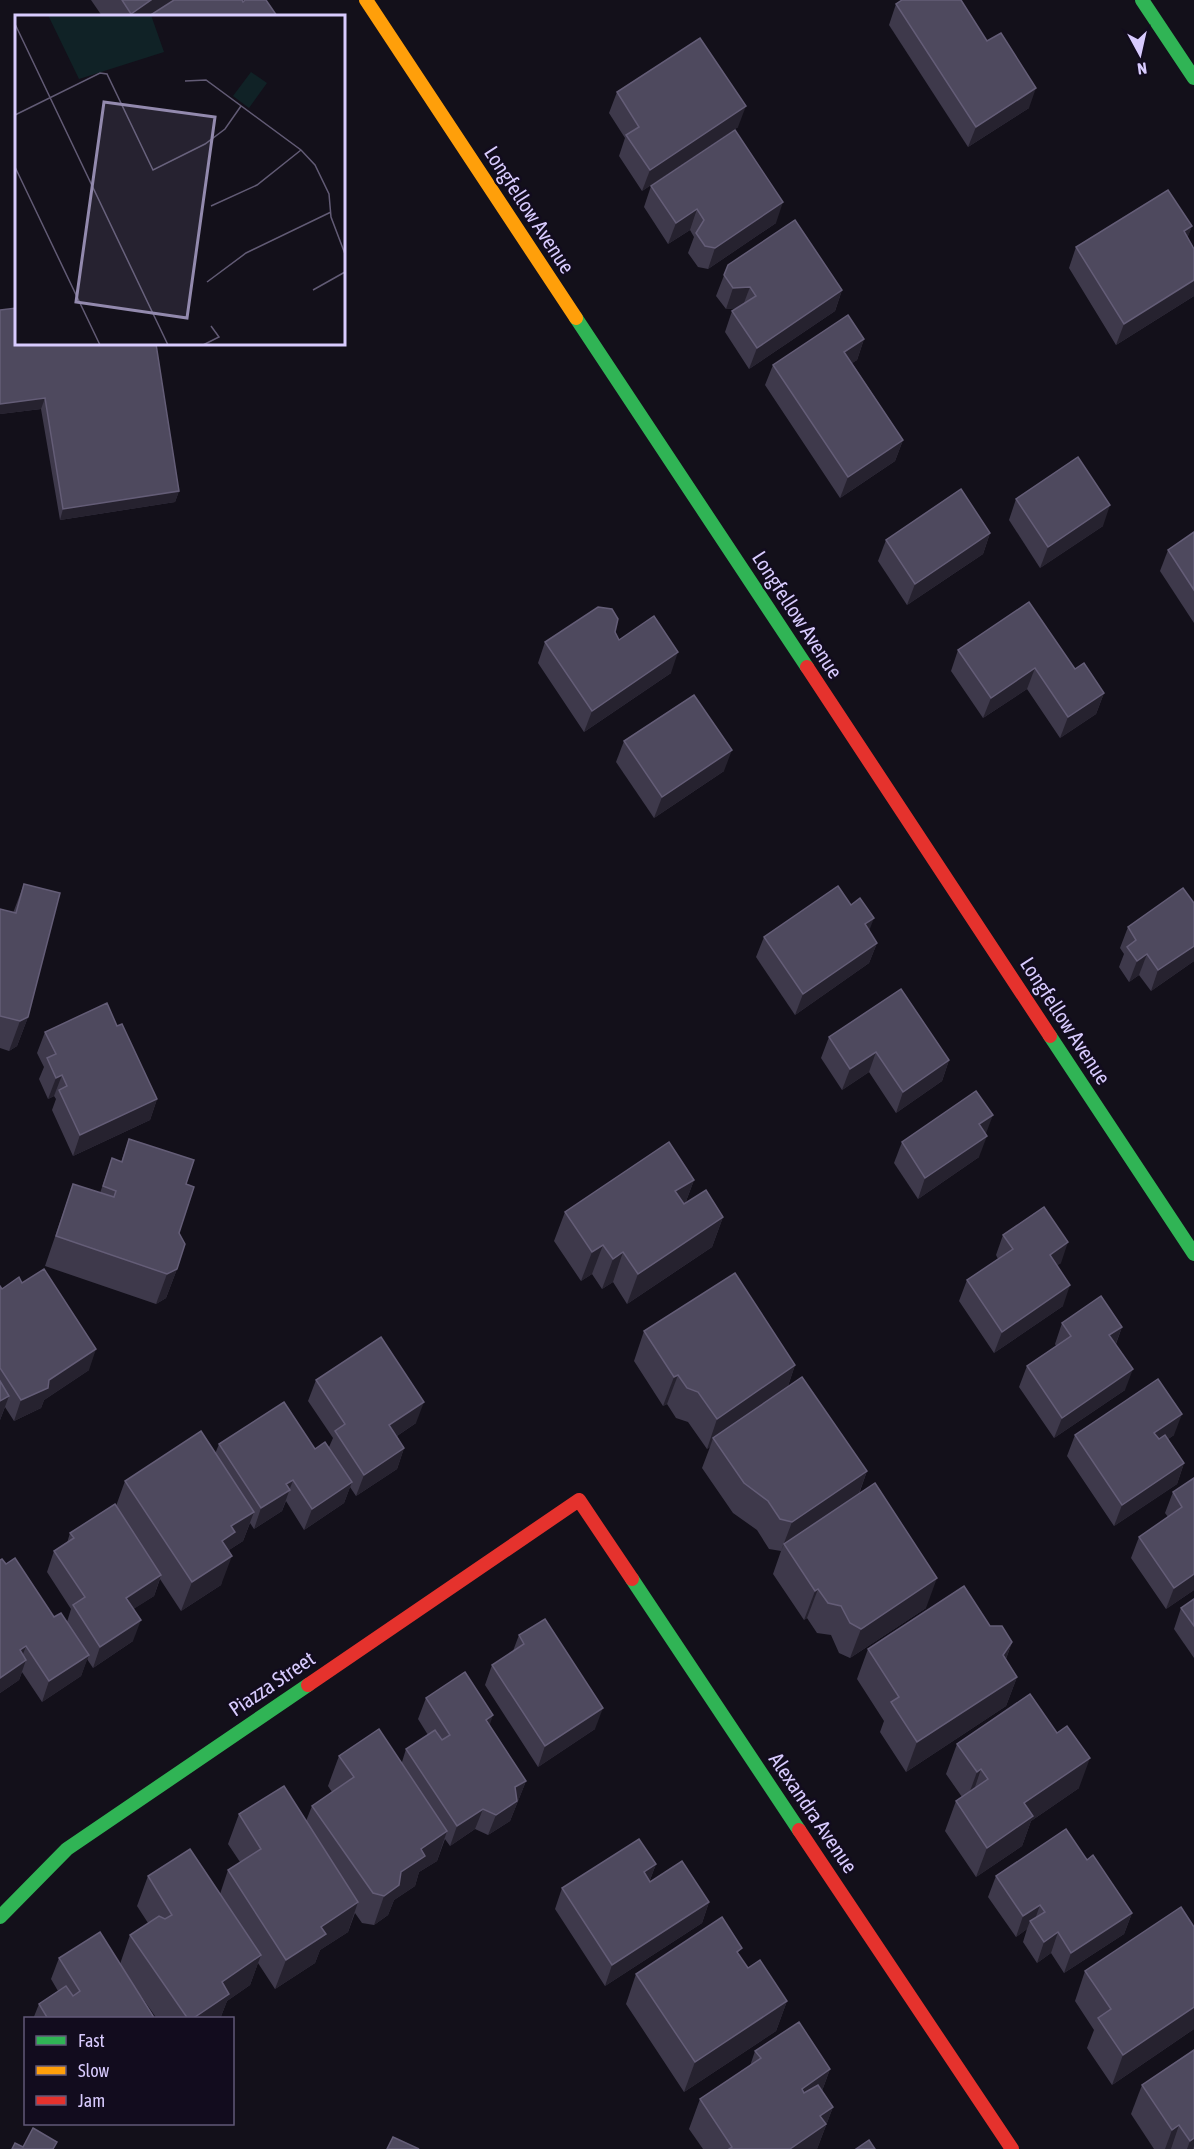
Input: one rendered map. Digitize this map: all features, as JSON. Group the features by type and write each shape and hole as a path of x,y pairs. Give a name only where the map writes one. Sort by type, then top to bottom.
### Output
{"street":[{"name":"Longfellow Avenue","path":"366,0 1194,1254"},
{"path":"1142,0 1194,78"},
{"name":"Piazza Street","path":"0,1917 66,1849 579,1500"},
{"name":"Alexandra Avenue","path":"579,1500 1012,2149"}],"building":[{"path":"122,0 151,0 131,14"},
{"path":"174,0 242,0 243,2 245,0 266,0 276,15 151,15"},
{"path":"902,0 961,0 987,41 1001,33 1036,88 976,127 896,4"},
{"path":"700,38 746,106 650,170 626,135 639,127 617,92"},
{"path":"735,130 783,202 715,248 705,246 696,233 704,220 697,209 676,223 651,186"},
{"path":"1168,190 1192,226 1184,231 1194,249 1194,280 1124,324 1076,247"},
{"path":"795,220 842,290 757,348 732,311 756,296 750,287 733,288 724,275 728,265"},
{"path":"15,308 15,345 156,345 179,491 63,509 45,398 0,404 0,310"},
{"path":"848,315 864,339 844,352 903,440 848,477 773,365"},
{"path":"1078,457 1110,505 1048,547 1016,499"},
{"path":"961,489 990,533 915,584 886,540"},
{"path":"1194,532 1194,590 1168,550"},
{"path":"1029,602 1075,669 1084,663 1104,693 1068,717 1035,668 991,698 958,650"},
{"path":"598,607 612,609 618,619 615,632 619,640 654,616 678,652 592,711 545,642"},
{"path":"694,695 732,750 662,797 624,741"},
{"path":"24,884 60,893 28,1017 20,1021 0,1016 0,909 16,913"},
{"path":"838,886 851,905 860,898 874,918 865,924 877,943 803,994 764,937"},
{"path":"1183,888 1194,903 1194,946 1158,970 1147,954 1137,961 1127,947 1136,940 1128,927"},
{"path":"901,989 949,1060 903,1092 876,1052 850,1069 829,1037"},
{"path":"107,1003 117,1026 122,1024 157,1099 80,1135 59,1090 67,1086 62,1075 56,1078 47,1058 56,1054 45,1032"},
{"path":"976,1091 993,1115 979,1124 987,1136 925,1178 902,1142"},
{"path":"129,1139 194,1160 186,1184 194,1187 179,1233 185,1244 177,1269 167,1274 56,1236 73,1184 114,1197 116,1191 103,1186 112,1158 122,1162"},
{"path":"669,1142 694,1180 675,1191 684,1204 706,1190 723,1217 638,1274 623,1252 613,1259 603,1245 592,1252 565,1212"},
{"path":"1044,1207 1068,1242 1050,1255 1070,1285 1002,1332 967,1280 1013,1249 1003,1235"},
{"path":"44,1269 96,1349 49,1380 48,1388 21,1400 0,1368 0,1286 2,1289 19,1277 22,1283"},
{"path":"735,1273 795,1365 717,1419 698,1392 687,1388 678,1375 674,1377 644,1331"},
{"path":"1101,1296 1122,1327 1109,1335 1133,1369 1062,1418 1027,1366 1071,1336 1062,1323"},
{"path":"381,1337 424,1402 389,1425 404,1448 364,1475 335,1431 345,1424 316,1380"},
{"path":"802,1377 867,1471 792,1522 780,1519 768,1501 744,1483 713,1438"},
{"path":"1158,1379 1182,1414 1154,1433 1159,1439 1165,1435 1184,1463 1122,1505 1075,1435"},
{"path":"0,1381 9,1396 0,1401"},
{"path":"284,1402 315,1449 325,1442 352,1482 312,1509 293,1480 286,1484 290,1490 261,1508 219,1444"},
{"path":"201,1431 254,1512 231,1526 235,1532 222,1541 232,1556 192,1582 125,1481"},
{"path":"1194,1478 1194,1574 1174,1588 1139,1537 1182,1507 1173,1492"},
{"path":"875,1483 937,1578 861,1629 850,1623 841,1606 828,1603 818,1589 815,1591 784,1544"},
{"path":"115,1504 161,1575 126,1598 141,1620 100,1647 73,1605 85,1597 54,1551 74,1538 70,1533"},
{"path":"15,1558 54,1617 61,1613 89,1655 49,1681 26,1646 20,1650 26,1660 0,1678 0,1560 2,1559 6,1564"},
{"path":"964,1586 990,1626 1002,1626 1012,1642 1003,1655 1017,1677 917,1742 891,1702 899,1697 868,1649"},
{"path":"1194,1599 1194,1626 1181,1608"},
{"path":"545,1619 603,1708 545,1746 492,1665 524,1644 519,1635"},
{"path":"465,1672 493,1715 486,1720 526,1781 515,1787 517,1801 496,1815 483,1809 457,1826 406,1749 435,1730 442,1740 450,1735 426,1698"},
{"path":"1030,1694 1057,1733 1067,1726 1090,1758 1024,1803 1033,1816 987,1848 956,1801 988,1779 981,1769 977,1772 957,1744"},
{"path":"379,1729 447,1831 421,1849 425,1856 401,1872 399,1885 384,1896 373,1893 312,1806 354,1777 339,1756"},
{"path":"284,1786 358,1902 321,1927 326,1934 286,1960 228,1870 261,1849 239,1814"},
{"path":"1066,1829 1087,1860 1093,1855 1132,1913 1071,1953 1058,1932 1044,1942 1030,1921 1045,1912 1040,1905 1023,1916 996,1876"},
{"path":"639,1839 656,1864 644,1872 650,1882 682,1861 709,1902 612,1965 562,1888"},
{"path":"190,1849 261,1955 222,1982 229,1994 195,2017 187,2017 130,1935 159,1916 165,1919 172,1915 148,1876"},
{"path":"1181,1907 1194,1927 1194,2007 1123,2055 1098,2018 1111,2009 1085,1971"},
{"path":"722,1917 742,1948 737,1952 748,1968 760,1960 787,2001 695,2062 636,1974"},
{"path":"100,1932 154,2017 47,2017 39,2004 66,1986 73,1996 80,1991 59,1958"},
{"path":"799,2022 830,2069 802,2089 804,2093 818,2085 833,2107 820,2116 826,2124 790,2149 729,2149 732,2147 700,2099 761,2058 755,2051"},
{"path":"1194,2050 1194,2138 1190,2141 1179,2125 1172,2130 1142,2085"},
{"path":"33,2128 57,2142 53,2149 12,2149 15,2143 23,2147"},
{"path":"393,2137 419,2149 387,2149"},
{"path":"869,2140 875,2149 856,2149"}],"traffic: fast":[{"path":"1142,0 1194,78"},
{"path":"576,318 807,667"},
{"path":"1050,1036 1194,1254"},
{"path":"632,1579 799,1830"},
{"path":"0,1917 67,1849 308,1685"}],"traffic: slow":[{"path":"366,0 576,318"}],"traffic: jam":[{"path":"807,667 1050,1036"},
{"path":"308,1685 579,1500 632,1579"},
{"path":"799,1830 1012,2149"}]}
